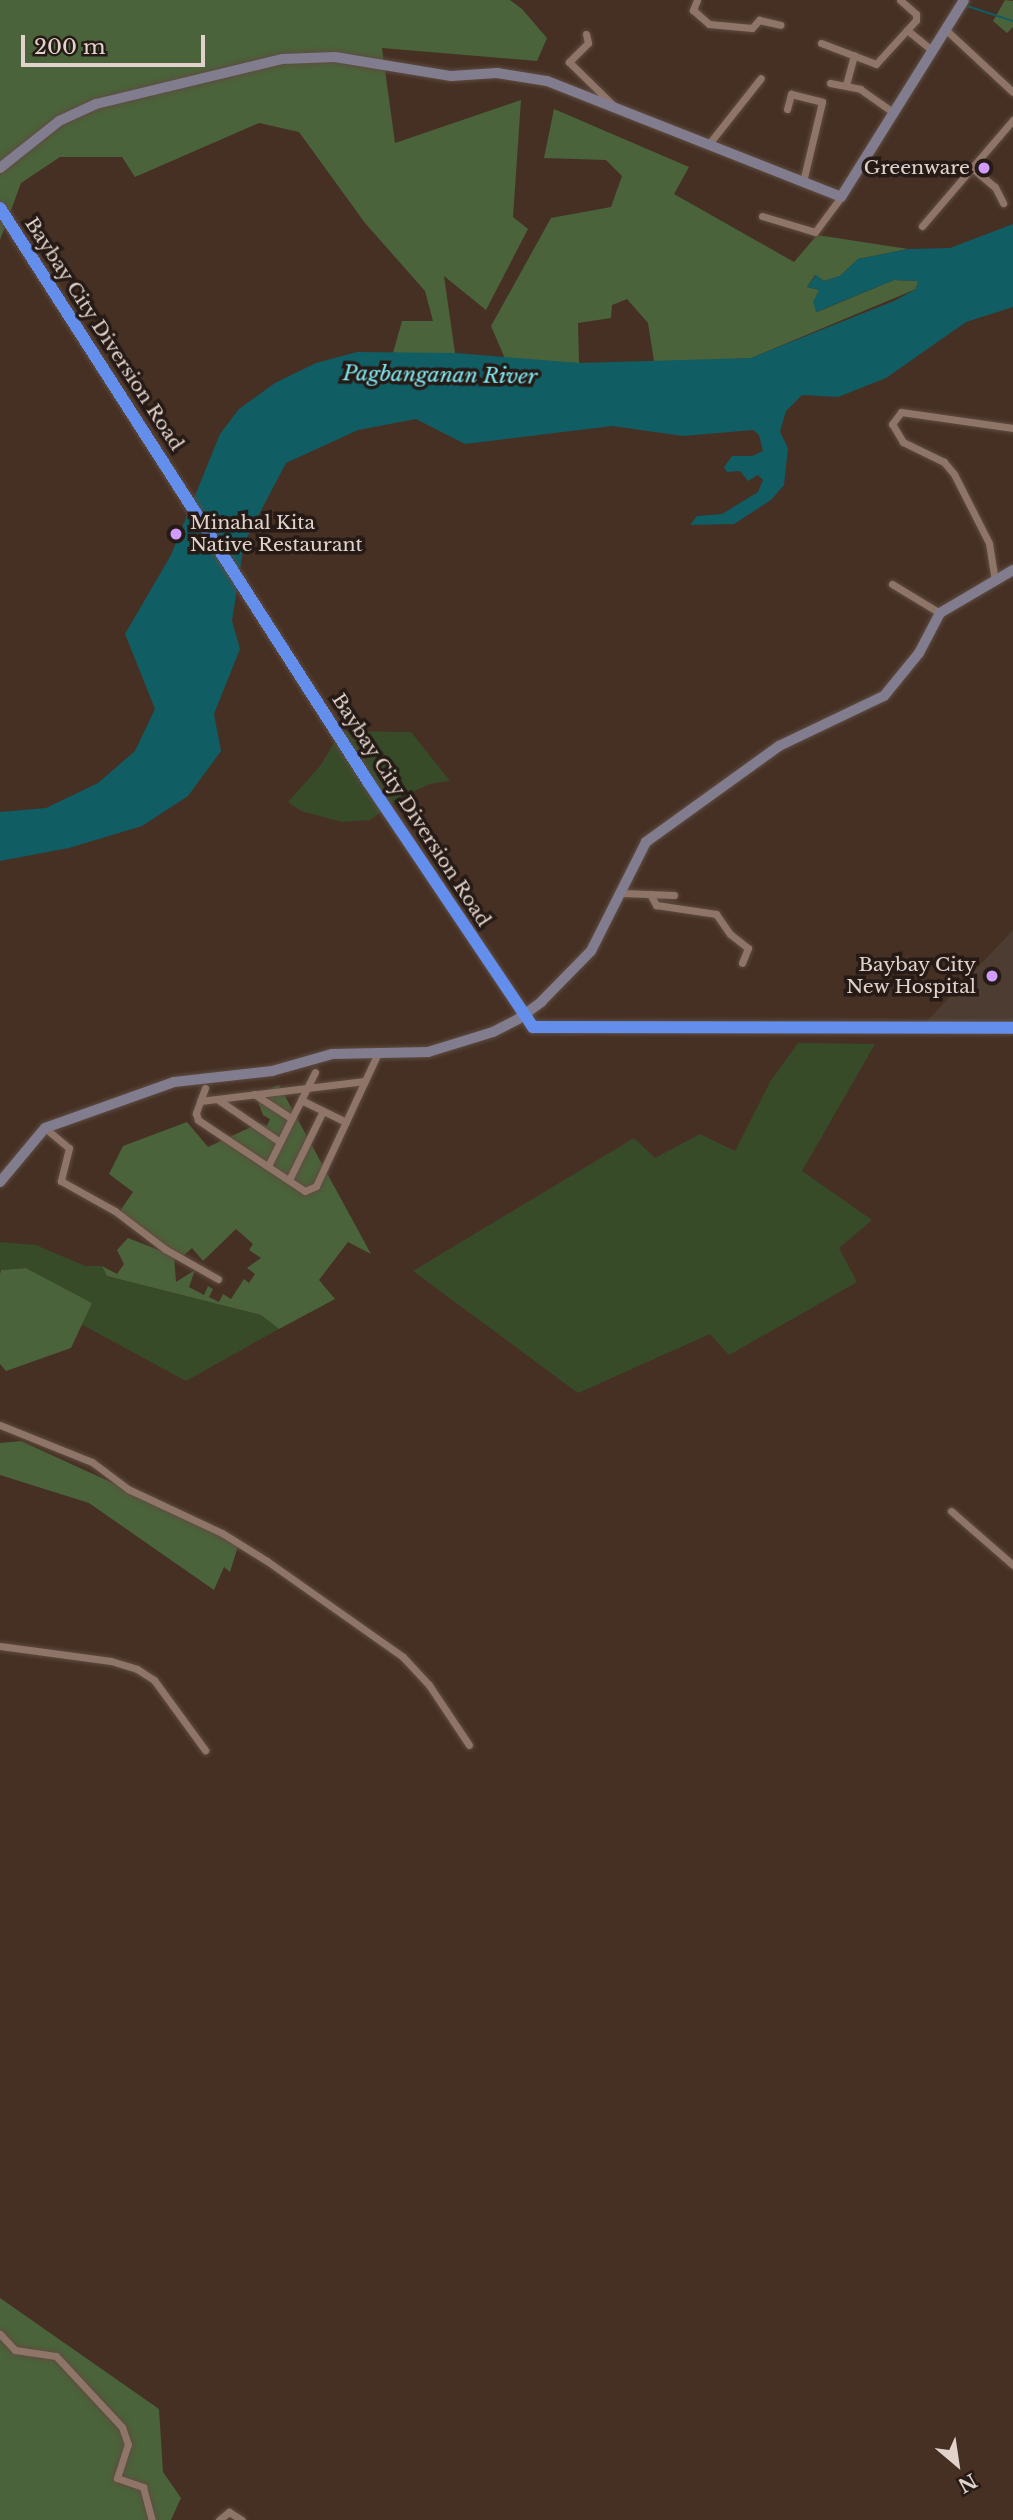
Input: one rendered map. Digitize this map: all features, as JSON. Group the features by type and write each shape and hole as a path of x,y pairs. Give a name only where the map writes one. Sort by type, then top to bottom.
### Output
{"highway":[{"name":"Baybay City Diversion Road","path":"0,208 256,608 533,1027 542,1030 1013,1028"}],"street":[{"path":"696,0 694,11 713,25 752,28 759,20 780,25"},
{"path":"821,43 875,64 907,30 916,16 900,0"},
{"path":"762,216 815,232 841,197 964,0"},
{"path":"907,30 933,51"},
{"path":"946,30 1013,92"},
{"path":"586,34 588,43 569,62 617,110"},
{"path":"846,85 854,55"},
{"path":"0,168 59,121 96,104 292,58 335,57 451,76 497,72 547,81 841,197"},
{"path":"708,145 761,78"},
{"path":"830,83 846,85 894,113"},
{"path":"787,109 791,94 822,102 803,182"},
{"path":"922,226 1013,120"},
{"path":"972,168 995,187 1003,203"},
{"path":"995,581 989,543 954,474 944,462 904,442 892,424 901,412 1013,428"},
{"path":"0,1182 45,1128 178,1081 272,1071 332,1054 428,1052 492,1032 524,1014 591,951 649,840 779,746 884,696 919,653 940,613 1013,570"},
{"path":"892,584 940,613"},
{"path":"622,893 674,895"},
{"path":"650,894 656,905 716,914 730,934 748,946 742,962"},
{"path":"205,1088 200,1101 198,1120 305,1191 316,1186 377,1055"},
{"path":"268,1166 315,1072"},
{"path":"200,1101 365,1081"},
{"path":"254,1094 291,1118"},
{"path":"216,1099 280,1143"},
{"path":"301,1100 346,1122"},
{"path":"289,1180 323,1111"},
{"path":"45,1128 69,1148 61,1181 115,1210 165,1249 218,1279"},
{"path":"0,1425 92,1462 128,1489 222,1533 267,1561 403,1657 429,1685 469,1745"},
{"path":"951,1511 1013,1565"},
{"path":"0,1646 111,1661 137,1669 154,1681 205,1750"},
{"path":"0,2334 15,2350 55,2356 122,2427 128,2444 117,2478 143,2487 152,2520"},
{"path":"219,2520 229,2512 242,2520"}],"shaded area":[{"name":"Baybay City New Hospital","path":"1013,930 1013,1024 927,1021"}],"green space":[{"path":"0,0 510,0 522,9 547,38 537,61 382,48 395,143 521,100 513,217 528,229 486,310 444,276 455,353 393,353 402,321 433,321 425,291 365,223 299,132 259,123 135,177 122,157 60,157 21,183 0,240"},
{"path":"1005,0 1013,1 1013,27 1007,33 993,21"},
{"path":"554,109 689,167 674,194 794,262 817,235 908,249 858,259 840,276 824,281 815,275 807,287 819,290 817,312 894,280 918,281 916,289 751,358 698,361 654,361 648,323 627,299 612,305 611,318 578,323 579,363 506,361 491,326 551,218 611,207 622,176 606,160 544,158"},
{"path":"341,731 411,732 450,781 430,784 405,795 370,820 342,822 301,811 288,802 321,765"},
{"path":"798,1043 875,1044 802,1171 872,1220 839,1248 857,1282 729,1355 710,1334 578,1393 413,1271 634,1138 655,1158 700,1134 735,1151 770,1082"},
{"path":"279,1085 371,1254 348,1242 319,1280 335,1299 279,1329 261,1315 107,1276 102,1266 117,1274 124,1264 117,1250 128,1238 174,1256 176,1282 195,1270 189,1287 204,1295 208,1286 213,1289 209,1297 219,1302 223,1294 231,1299 244,1279 249,1283 255,1274 247,1268 261,1258 249,1250 253,1244 236,1229 203,1261 192,1248 182,1257 120,1211 133,1192 109,1174 123,1146 187,1122 208,1147 260,1123 267,1126 270,1119 263,1115 255,1094"},
{"path":"0,1242 36,1245 85,1266 102,1266 107,1276 261,1315 279,1329 186,1381 79,1323 92,1303 26,1268 0,1270"},
{"path":"26,1268 92,1303 71,1348 6,1371 0,1364 0,1274 1,1270"},
{"path":"21,1441 222,1533 238,1546 230,1572 224,1567 214,1590 89,1503 0,1475 0,1443"},
{"path":"0,2298 159,2409 163,2472 181,2498 171,2520 0,2520"}],"water":[{"name":"Pagbanganan River","path":"1013,224 1013,307 966,322 886,378 838,397 802,395 786,411 780,432 788,448 784,485 771,500 734,524 690,525 697,516 722,514 758,492 763,480 758,475 748,481 740,471 727,472 724,467 732,456 752,456 763,451 759,435 753,430 683,436 612,426 465,444 416,419 358,430 286,463 244,543 232,621 240,649 214,714 221,751 188,796 142,826 69,848 0,861 0,812 46,808 98,783 135,751 155,709 125,634 171,555 220,434 239,409 275,383 316,363 357,352 455,353 579,363 751,358 894,301 916,289 918,281 894,280 816,312 813,302 819,290 807,287 816,275 824,281 840,276 858,259 908,249 950,248"}],"waterway":[{"path":"967,6 1013,21"}],"place":[{"name":"Greenware","path":"984,168"},
{"name":"Minahal Kita Native Restaurant","path":"176,534"},
{"name":"Baybay City New Hospital","path":"992,976"}]}
